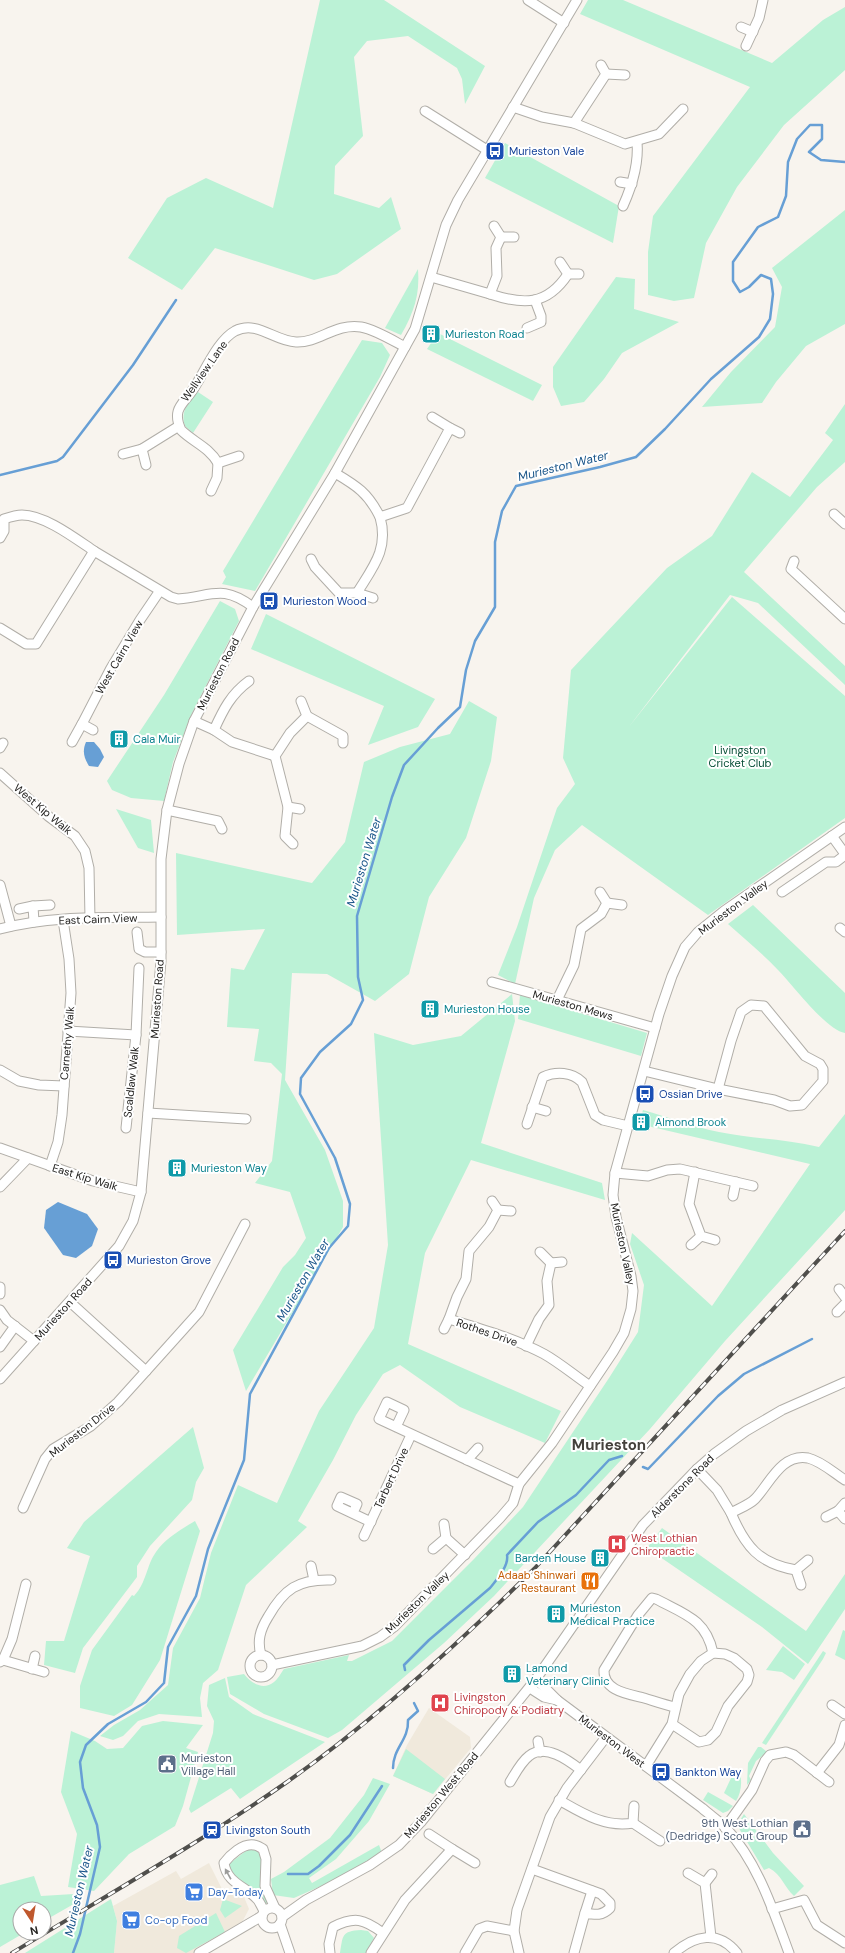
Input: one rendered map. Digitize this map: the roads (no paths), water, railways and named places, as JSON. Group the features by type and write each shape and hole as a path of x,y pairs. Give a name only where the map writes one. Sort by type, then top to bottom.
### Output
{"street":[{"path":"528,0 564,23"},
{"name":"Murieston Road","path":"0,1379 119,1246 133,1221 141,1192 161,952 161,859 167,810 179,764 194,721 253,607 335,473 405,347 420,315 446,225 458,200 577,0"},
{"path":"746,46 759,18 762,0"},
{"path":"741,27 753,32"},
{"path":"601,65 606,74"},
{"path":"574,123 606,74"},
{"path":"606,74 625,75"},
{"path":"513,107 542,117 574,123 625,144 637,142 659,134 683,109"},
{"path":"425,111 487,150"},
{"path":"623,206 632,184 638,153 637,142"},
{"path":"620,182 632,184"},
{"path":"494,226 501,237"},
{"path":"490,294 497,276 498,270 496,248 501,237"},
{"path":"501,237 514,237"},
{"path":"560,262 568,274"},
{"path":"431,277 511,301 524,302 535,300 552,293 561,285 568,274"},
{"path":"568,274 579,274"},
{"path":"527,328 541,322 541,316 535,300"},
{"name":"Wellview Lane","path":"179,426 177,414 179,406 192,391 226,337 240,329 253,328 284,340 302,342 340,328 362,328 405,347"},
{"path":"432,417 460,433"},
{"path":"123,454 142,449 179,426 185,434 203,446 218,462 217,478 211,491"},
{"path":"380,517 407,508 450,428"},
{"path":"142,449 146,466"},
{"path":"218,462 238,456"},
{"path":"335,473 360,489 372,500 380,517 383,530 383,544 376,563 358,593"},
{"path":"834,514 845,524"},
{"path":"0,538 4,531 2,517 22,515 41,519 159,592 178,599 227,592 239,597 253,607"},
{"path":"0,628 26,644 31,646 36,644 94,551"},
{"path":"794,560 790,569 845,619"},
{"path":"311,565 339,593 358,593 373,598"},
{"name":"West Cairn View","path":"72,742 111,668 159,592"},
{"path":"214,730 237,684 249,681"},
{"path":"300,701 307,716 344,737"},
{"path":"293,844 282,837 288,807 275,756 290,733 307,716"},
{"path":"194,721 214,730 232,742 275,756"},
{"path":"82,724 93,730"},
{"name":"West Kip Walk","path":"0,773 48,816 76,836 85,850 89,868 90,919"},
{"path":"288,807 300,809"},
{"path":"167,810 222,822"},
{"name":"Murieston Valley","path":"272,1664 362,1646 380,1637 395,1626 465,1555 513,1503 519,1484 552,1443 624,1333 631,1309 633,1291 631,1276 615,1210 613,1195 615,1173 655,1028 679,958 698,932 845,827"},
{"path":"782,892 826,862 836,862 845,855 832,836"},
{"path":"0,885 11,926"},
{"path":"600,892 607,903 622,905"},
{"path":"558,1000 574,965 581,929 601,914 607,903"},
{"name":"East Cairn View","path":"19,909 50,905"},
{"path":"33,906 34,922"},
{"name":"East Cairn View","path":"0,929 34,922 161,916"},
{"name":"Carnethy Walk","path":"50,1166 58,1142 71,993 69,959 63,920"},
{"path":"137,932 139,949 145,952 161,952"},
{"name":"Scaldlaw Walk","path":"126,1128 136,1035 139,968"},
{"name":"Murieston Mews","path":"492,982 655,1028"},
{"path":"644,1071 718,1089 774,1100 790,1106 802,1105 823,1081 823,1069 820,1064 805,1056 764,1006 751,1005 741,1012 727,1053 718,1089"},
{"name":"Scaldlaw Walk","path":"68,1031 136,1035"},
{"path":"0,1070 18,1081 39,1085 64,1086"},
{"path":"528,1124 532,1107 543,1077 552,1072 562,1073 579,1079 582,1082 595,1115 603,1120 628,1126"},
{"path":"532,1107 546,1111"},
{"path":"148,1113 240,1116"},
{"name":"East Kip Walk","path":"0,1148 118,1188 141,1192"},
{"path":"0,1187 28,1158"},
{"path":"615,1173 648,1176 667,1170 680,1169 753,1186"},
{"path":"694,1172 689,1204 701,1236"},
{"path":"733,1196 736,1182"},
{"path":"492,1201 498,1210 511,1210"},
{"name":"Rothes Drive","path":"444,1329 466,1279 469,1251 489,1227 498,1210"},
{"name":"Murieston Drive","path":"23,1508 23,1494 53,1449 91,1426 118,1402 199,1312 239,1229"},
{"path":"701,1236 715,1240"},
{"path":"691,1245 701,1236"},
{"path":"540,1252 551,1262 562,1262"},
{"name":"Rothes Drive","path":"526,1346 539,1319 549,1305 547,1281 551,1262"},
{"path":"0,1287 0,1294"},
{"path":"838,1290 845,1297"},
{"path":"70,1302 146,1371"},
{"path":"836,1312 845,1304"},
{"path":"0,1310 14,1326 34,1342"},
{"name":"Rothes Drive","path":"449,1319 506,1337 545,1355 590,1386"},
{"path":"0,1347 14,1326"},
{"name":"Alderstone Road","path":"536,1680 643,1525 697,1469 714,1454 746,1431 782,1410 819,1392 845,1382"},
{"name":"Tarbert Drive","path":"396,1426 411,1435 519,1484"},
{"name":"Tarbert Drive","path":"364,1536 411,1435"},
{"path":"468,1460 478,1448"},
{"path":"731,1513 754,1500 768,1480 780,1467 797,1459 808,1458 845,1480"},
{"path":"697,1469 717,1490 731,1513 746,1543 756,1554 770,1563 796,1570"},
{"path":"826,1517 838,1512 845,1503"},
{"path":"838,1512 845,1519"},
{"name":"Tarbert Drive","path":"353,1513 371,1522"},
{"path":"444,1524 446,1538 465,1555"},
{"path":"433,1549 446,1538"},
{"path":"796,1570 808,1560"},
{"path":"311,1566 314,1580"},
{"path":"796,1570 801,1585"},
{"path":"261,1655 251,1660 250,1670 258,1677 265,1677 270,1672 272,1664 268,1658 261,1655 258,1647 259,1635 275,1604 281,1596 286,1592 314,1580 331,1580"},
{"path":"26,1584 12,1639 1,1661 44,1672"},
{"path":"675,1707 616,1690 606,1681 604,1670 638,1615 652,1598 692,1617 702,1627 708,1637 713,1653"},
{"path":"646,1766 672,1724 679,1694 690,1674 702,1661 713,1653 725,1654 741,1663 747,1669 749,1675 747,1682 728,1706 716,1732 708,1740 699,1742 672,1724"},
{"path":"32,1669 35,1656"},
{"name":"Murieston West Road","path":"278,1917 306,1900 370,1866 398,1845 420,1822 536,1680"},
{"name":"Murieston West","path":"536,1680 557,1700 702,1808 725,1828 739,1844 753,1867 772,1909 789,1953"},
{"name":"Murieston West","path":"530,1688 544,1697 557,1700"},
{"path":"832,1705 845,1714"},
{"path":"818,1772 839,1744 845,1725"},
{"path":"519,1953 514,1931 518,1910 550,1817 559,1800 606,1737"},
{"path":"538,1741 540,1752"},
{"path":"510,1782 529,1755 540,1752 548,1752 562,1758 581,1770"},
{"path":"725,1828 752,1790 765,1761 770,1756 786,1752 794,1755 818,1772 828,1782"},
{"path":"559,1800 596,1820 614,1825 633,1823 660,1841"},
{"path":"633,1823 634,1806"},
{"path":"429,1834 475,1863"},
{"path":"263,1917 257,1900 231,1879 226,1871 224,1863 229,1856 246,1846 255,1845 263,1849 266,1859 265,1886 278,1917 285,1942 290,1953"},
{"path":"371,1953 405,1900 452,1849"},
{"path":"532,1869 601,1894 608,1899 610,1908 604,1914 596,1915 585,1913"},
{"path":"688,1873 705,1883"},
{"path":"711,1937 705,1883 712,1874"},
{"path":"574,1953 592,1891"},
{"path":"772,1909 804,1900 817,1925 845,1942"},
{"path":"199,1953 263,1917 269,1908 278,1917"},
{"path":"263,1917 278,1917"},
{"path":"330,1953 329,1944 333,1927 347,1920 371,1924 384,1933"},
{"path":"465,1953 479,1929 483,1927 487,1926 514,1931"},
{"path":"674,1953 682,1946 711,1937 720,1938 730,1945 737,1953"}],"water":[{"path":"86,742 94,742 104,757 98,767 89,766 86,760 84,751"},
{"path":"58,1202 87,1214 98,1229 92,1246 76,1258 63,1255 44,1228 46,1210"}],"waterway":[{"name":"Murieston Water","path":"73,1953 80,1934 100,1847 97,1825 83,1788 80,1762 86,1745 108,1724 146,1702 164,1683 168,1647 196,1596 208,1549 244,1460 250,1394 329,1248 348,1226 350,1204 335,1158 300,1094 301,1078 320,1052 351,1024 363,1000 358,977 357,916 392,797 404,765 438,728 460,707 466,670 475,641 495,607 495,542 502,511 516,486 600,467 636,457 665,429 711,379 759,337 770,319 773,294 771,279 761,275 749,287 740,292 733,281 733,262 758,227 778,217 786,196 788,162 797,139 810,125 822,125 822,139 809,152 821,160 845,162"},
{"path":"0,475 57,461 63,457 133,365 176,300"},
{"path":"643,1467 648,1469 718,1396 744,1374 812,1339"},
{"path":"405,1670 404,1665 429,1640 490,1588 504,1568 507,1555 538,1522 576,1495 609,1460 622,1456"},
{"path":"393,1768 395,1755 408,1727 408,1720 418,1711 414,1703"},
{"path":"288,1874 308,1874 319,1866 350,1835 382,1786"}],"railway":[{"path":"12,1953 151,1870 253,1805 320,1758 415,1681 534,1569 845,1231"}],"place":[{"name":"Murieston Vale","path":"495,151"},
{"name":"Murieston Road","path":"431,334"},
{"name":"Murieston Wood","path":"269,601"},
{"name":"Cala Muir","path":"119,739"},
{"name":"Murieston House","path":"430,1009"},
{"name":"Ossian Drive","path":"645,1094"},
{"name":"Almond Brook","path":"641,1122"},
{"name":"Murieston Way","path":"177,1168"},
{"name":"Murieston Grove","path":"113,1260"},
{"name":"West Lothian Chiropractic","path":"617,1544"},
{"name":"Barden House","path":"600,1558"},
{"name":"Adaab Shinwari Restaurant","path":"590,1581"},
{"name":"Murieston Medical Practice","path":"556,1614"},
{"name":"Lamond Veterinary Clinic","path":"512,1674"},
{"name":"Livingston Chiropody & Podiatry","path":"440,1703"},
{"name":"Murieston Village Hall","path":"167,1764"},
{"name":"Bankton Way","path":"661,1772"},
{"name":"9th West Lothian (Dedridge) Scout Group","path":"802,1829"},
{"name":"Livingston South","path":"212,1830"},
{"name":"Day-Today","path":"194,1892"},
{"name":"Co-op Food","path":"131,1920"}],"district":[{"name":"Murieston","path":"609,1445"}],"park label":[{"name":"Livingston Cricket Club","path":"740,756"}]}
